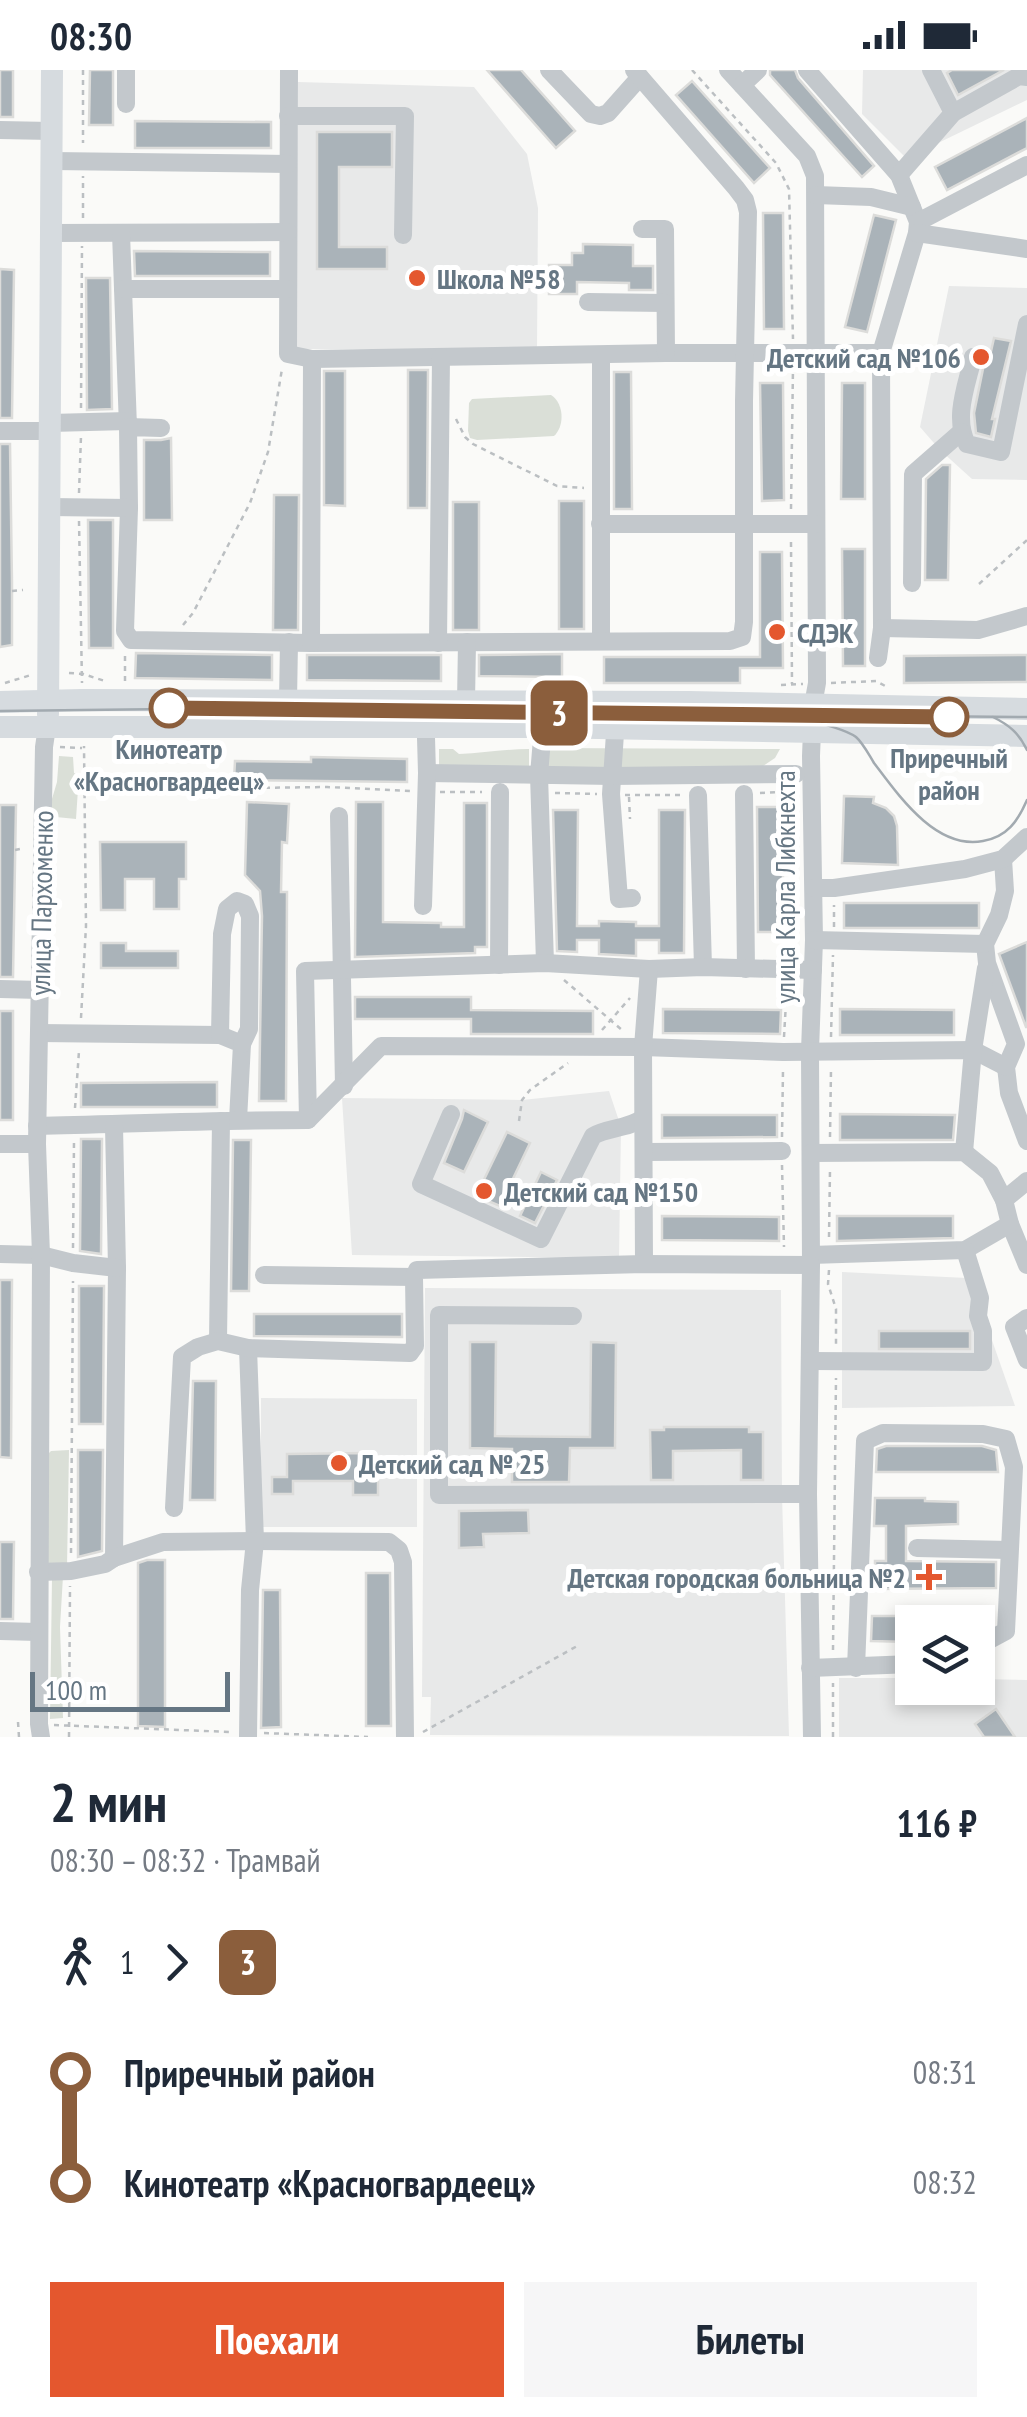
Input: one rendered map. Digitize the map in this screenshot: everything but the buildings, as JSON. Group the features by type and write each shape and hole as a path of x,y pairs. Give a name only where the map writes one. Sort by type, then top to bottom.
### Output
{"main road":[{"name":"улица Пархоменко","path":"47,728 52,70"},
{"path":"0,702 616,702 1027,709"},
{"path":"0,727 543,727 1027,736"}],"street":[{"path":"126,70 126,104"},
{"path":"288,70 288,354 312,359 880,352"},
{"path":"122,233 129,508 125,631 130,640 601,642 730,641 742,637 748,212 744,200 637,73 608,113 600,116 591,114 550,70"},
{"name":"улица Карла Либкнехта","path":"728,70 807,156 815,176 816,195 817,684 802,704 812,733 814,888 824,940 814,970 810,1051 820,1153 808,1494 812,1737"},
{"path":"742,85 758,70"},
{"path":"807,70 899,175 916,221 880,352 882,628 878,658"},
{"path":"931,70 953,113"},
{"path":"899,175 953,113 1003,76 1027,77"},
{"path":"288,116 404,116 403,234"},
{"path":"0,130 51,130"},
{"path":"52,162 288,164"},
{"path":"916,221 1027,165"},
{"path":"816,195 871,197 916,221 1027,249"},
{"path":"642,229 665,229 666,353"},
{"path":"52,233 288,232"},
{"path":"123,290 288,289"},
{"path":"588,302 666,303"},
{"path":"973,357 960,414 961,432 968,444 1000,452 1027,324"},
{"path":"601,355 601,642"},
{"path":"438,642 440,357"},
{"path":"310,643 312,359"},
{"path":"0,431 81,423 161,428"},
{"path":"912,583 913,474 961,432"},
{"path":"50,507 129,508"},
{"path":"600,524 816,524"},
{"path":"882,628 978,630 1027,616"},
{"path":"288,702 289,642"},
{"path":"466,702 467,642"},
{"path":"423,906 425,702"},
{"path":"542,702 539,775 545,963"},
{"path":"616,702 611,794 619,899 632,898"},
{"name":"улица Пархоменко","path":"40,1730 37,1135 47,728"},
{"path":"426,773 796,774"},
{"path":"499,965 500,792"},
{"path":"744,794 746,969"},
{"path":"698,795 704,967"},
{"path":"339,816 344,1086"},
{"path":"814,888 965,870 1003,859 1027,837"},
{"path":"964,1152 986,953 1005,891 1003,859"},
{"path":"218,1340 230,1120 242,1044 249,1029 250,916 245,904 237,901 227,909 222,934 220,1035"},
{"path":"824,940 986,953"},
{"path":"986,953 1016,1044 1006,1067 1009,1093 1027,1141"},
{"path":"308,1120 305,971 545,963 649,969 814,970"},
{"path":"644,1264 643,1047 649,969"},
{"path":"0,989 40,990"},
{"path":"39,1034 220,1035 242,1044"},
{"path":"0,1144 74,1125 308,1120 382,1046 783,1052 973,1050 1006,1067"},
{"path":"450,1114 421,1184 541,1239 593,1136 634,1125 643,1118"},
{"path":"114,1126 118,1268 114,1558"},
{"path":"645,1152 782,1150"},
{"path":"820,1153 964,1152 990,1173 1004,1200 1027,1266"},
{"path":"1004,1200 1027,1180"},
{"path":"174,1508 182,1357 218,1340 248,1348 410,1353 415,1346 417,1270 784,1265 817,1259 965,1250 1010,1224"},
{"path":"810,1361 984,1362 984,1331 978,1316 980,1298 965,1250"},
{"path":"0,1254 40,1255 118,1268"},
{"path":"264,1275 414,1277"},
{"path":"573,1316 439,1315 439,1495 808,1494"},
{"path":"1027,1318 1014,1328 1027,1360"},
{"path":"248,1348 255,1541 250,1590 248,1735"},
{"path":"856,1668 866,1441 883,1434 982,1434 1006,1439 1014,1467 1006,1631 995,1637"},
{"path":"38,1572 105,1564 162,1542 389,1542 399,1550 402,1562 412,1735"},
{"path":"917,1548 1009,1550"},
{"path":"0,1631 38,1632"},
{"path":"810,1668 895,1665"}],"path":[{"path":"82,700 78,508 83,70"},
{"path":"692,70 776,163 789,189 794,354 791,523 802,704"},
{"path":"170,642 193,613 250,502 268,452 288,354"},
{"path":"457,421 473,444 557,486 600,489"},
{"path":"979,584 1027,540"},
{"path":"12,591 23,590"},
{"path":"124,688 125,631"},
{"path":"69,1737 74,1125 86,926 81,726"},
{"path":"84,790 327,787"},
{"path":"15,850 24,848"},
{"path":"833,1737 836,1309 817,1259 820,1153 831,1052 824,940 834,888"},
{"path":"545,963 643,1047"},
{"path":"784,1265 783,1052 788,968"},
{"path":"412,1735 430,1729 579,1645"},
{"path":"19,1737 18,1722 40,1730 69,1727 368,1737"}],"shaded area":[{"path":"863,70 1027,70 1027,100 934,145 913,165 862,114"},
{"name":"Школа №58","path":"298,82 474,87 527,154 538,208 537,349 295,349"},
{"name":"Детский сад №106","path":"949,286 1027,288 1027,480 972,479 920,427"},
{"path":"551,395 561,415 554,436 470,438 472,399"},
{"path":"546,748 780,749 775,758 757,770 546,769"},
{"path":"439,749 453,749 459,754 529,749 529,769 439,768"},
{"path":"59,756 73,757 74,773 79,774 76,819 56,817 49,809"},
{"name":"Детский сад №150","path":"609,1091 621,1127 619,1258 352,1255 342,1098 522,1100"},
{"path":"842,1272 967,1278 1015,1406 842,1408"},
{"path":"425,1288 781,1290 789,1736 430,1735 431,1697 422,1697"},
{"name":"Детский сад № 25","path":"261,1398 417,1399 417,1527 261,1527"},
{"path":"69,1450 67,1567 49,1567 44,1561 48,1454"},
{"path":"63,1576 63,1718 50,1719 52,1578"},
{"path":"839,1678 895,1678 895,1705 995,1705 995,1679 1027,1680 1027,1737 839,1737"}],"tram line":[{"name":"3","path":"169,708 949,717"},
{"path":"0,711 1027,717"},
{"path":"993,717 1013,730 1027,750"},
{"path":"827,725 856,737 907,805 934,829 950,837 966,842 999,836 1015,821 1027,800"}],"place":[{"name":"Школа №58","path":"417,278"},
{"name":"Детский сад №106","path":"981,357"},
{"name":"СДЭК","path":"777,632"},
{"name":"Кинотеатр «Красногвардеец»","path":"169,708"},
{"name":"Приречный район","path":"949,717"},
{"name":"Детский сад №150","path":"484,1191"},
{"name":"Детский сад № 25","path":"339,1463"},
{"name":"Детская городская больница №2","path":"929,1577"}]}
